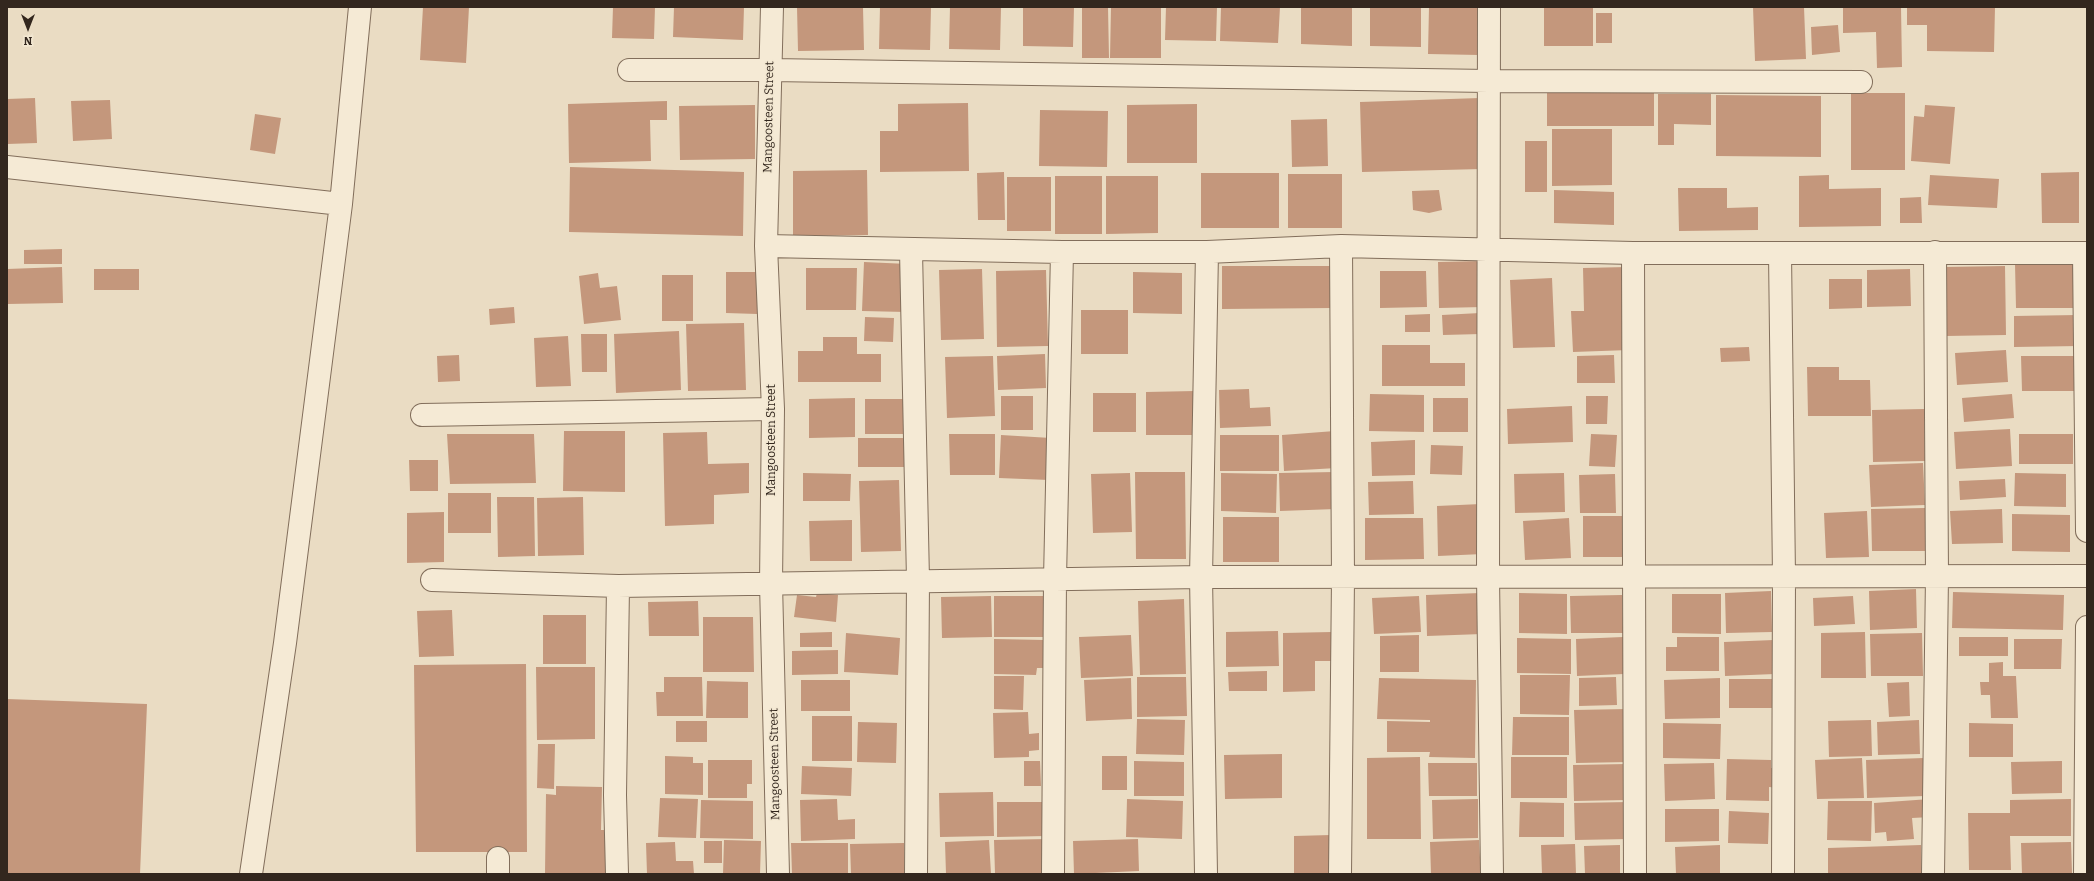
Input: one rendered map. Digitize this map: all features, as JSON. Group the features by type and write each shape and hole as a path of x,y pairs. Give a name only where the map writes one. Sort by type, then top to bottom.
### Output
{"street":[{"path":"251,874 285,644 341,204 360,7"},
{"name":"Mangoosteen Street","path":"772,7 766,246 773,409 771,582 778,874"},
{"path":"1489,7 1488,577 1492,874"},
{"path":"629,70 771,70 1488,81 1861,82"},
{"path":"7,167 341,204"},
{"path":"766,246 911,251 1062,252 1207,252 1341,246 1633,253 2085,253 2087,531"},
{"path":"1340,874 1343,578 1341,246"},
{"path":"911,251 918,580 916,874"},
{"path":"1053,874 1055,579 1062,252"},
{"path":"1206,874 1201,577 1207,252"},
{"path":"1933,874 1937,576 1935,252"},
{"path":"1633,253 1635,874"},
{"path":"1780,253 1784,577 1783,874"},
{"path":"422,415 773,409"},
{"path":"432,580 618,586 771,582 1201,577 2087,576"},
{"path":"617,874 615,795 618,586"},
{"path":"2084,874 2087,628"}],"building":[{"path":"423,7 469,7 466,63 420,60"},
{"path":"613,7 655,7 654,39 612,38"},
{"path":"674,7 744,7 743,40 673,37"},
{"path":"797,7 863,7 864,50 798,51"},
{"path":"880,7 931,7 930,50 879,49"},
{"path":"950,7 1001,7 1000,50 949,49"},
{"path":"1023,7 1074,7 1073,47 1023,46"},
{"path":"1082,7 1108,7 1109,58 1082,58"},
{"path":"1111,7 1161,7 1161,58 1110,58"},
{"path":"1166,7 1217,7 1216,41 1165,40"},
{"path":"1221,7 1280,7 1278,43 1220,41"},
{"path":"1301,7 1352,7 1352,46 1301,44"},
{"path":"1370,7 1421,7 1421,47 1370,46"},
{"path":"1429,7 1480,7 1479,55 1428,54"},
{"path":"1544,7 1593,7 1593,46 1544,46"},
{"path":"1753,7 1804,7 1806,59 1755,61"},
{"path":"1843,7 1901,7 1902,67 1877,68 1876,32 1843,33"},
{"path":"1907,7 1995,7 1994,52 1927,51 1927,25 1907,25"},
{"path":"1596,13 1612,13 1612,43 1596,43"},
{"path":"1838,25 1840,52 1812,55 1811,27"},
{"path":"1547,85 1654,85 1654,126 1547,126"},
{"path":"1851,93 1905,93 1905,170 1851,170"},
{"path":"1658,94 1711,94 1711,125 1674,124 1674,145 1658,145"},
{"path":"1716,95 1821,96 1821,157 1716,156"},
{"path":"35,98 37,143 7,144 7,99"},
{"path":"1480,98 1482,169 1362,172 1360,102"},
{"path":"110,100 112,139 73,141 71,101"},
{"path":"667,101 667,120 650,120 651,161 569,163 568,104"},
{"path":"968,103 969,171 880,172 880,131 898,131 898,104"},
{"path":"1197,104 1197,163 1127,163 1127,105"},
{"path":"755,105 755,159 680,160 679,106"},
{"path":"1925,105 1955,107 1950,164 1911,161 1914,116 1924,117"},
{"path":"1040,110 1108,111 1107,167 1039,166"},
{"path":"255,114 281,118 275,154 250,150"},
{"path":"1327,119 1328,166 1292,167 1291,120"},
{"path":"1552,129 1612,129 1612,185 1552,186"},
{"path":"1525,141 1547,141 1547,192 1525,192"},
{"path":"570,167 744,172 743,236 569,232"},
{"path":"867,170 868,235 793,236 793,171"},
{"path":"1004,172 1005,220 978,220 977,173"},
{"path":"2079,172 2079,223 2042,223 2041,173"},
{"path":"1201,173 1279,173 1279,228 1201,228"},
{"path":"1288,174 1342,174 1342,228 1288,228"},
{"path":"1829,175 1829,189 1881,188 1881,226 1799,227 1799,176"},
{"path":"1930,175 1999,179 1997,208 1928,205"},
{"path":"1055,176 1102,176 1102,234 1055,234"},
{"path":"1106,176 1158,176 1158,233 1106,234"},
{"path":"1007,177 1051,177 1051,231 1007,231"},
{"path":"1678,188 1727,188 1727,208 1758,207 1758,230 1679,231"},
{"path":"1439,190 1442,210 1429,213 1413,210 1412,191"},
{"path":"1554,190 1614,192 1614,225 1554,223"},
{"path":"1921,197 1922,223 1900,223 1900,198"},
{"path":"62,249 62,264 24,264 24,250"},
{"path":"1482,261 1483,307 1439,308 1438,262"},
{"path":"864,262 908,264 906,312 862,311"},
{"path":"2073,263 2074,308 2016,308 2015,264"},
{"path":"1222,266 1332,266 1332,308 1222,309"},
{"path":"2005,266 2006,335 1946,336 1945,267"},
{"path":"62,267 63,303 7,304 7,269"},
{"path":"1627,267 1629,350 1573,352 1571,311 1584,311 1583,268"},
{"path":"806,268 857,268 856,310 806,310"},
{"path":"94,269 139,269 139,290 94,290"},
{"path":"982,269 984,339 941,340 939,270"},
{"path":"1910,269 1911,306 1867,307 1867,270"},
{"path":"1046,270 1048,346 997,347 996,271"},
{"path":"1380,271 1426,271 1427,307 1380,308"},
{"path":"726,272 758,272 757,314 726,313"},
{"path":"1133,272 1182,273 1182,314 1133,313"},
{"path":"598,273 600,288 617,286 621,320 584,324 579,276"},
{"path":"662,275 693,275 693,321 662,321"},
{"path":"1552,278 1555,347 1513,348 1510,280"},
{"path":"1829,279 1862,279 1862,308 1829,309"},
{"path":"514,307 515,323 490,325 489,309"},
{"path":"1081,310 1128,310 1128,354 1081,354"},
{"path":"1480,313 1481,334 1443,335 1442,315"},
{"path":"1430,314 1430,332 1405,332 1405,315"},
{"path":"2078,315 2079,346 2014,347 2014,316"},
{"path":"865,317 894,318 893,342 864,341"},
{"path":"744,323 746,390 688,391 686,324"},
{"path":"679,331 681,390 616,393 614,334"},
{"path":"581,334 607,334 607,372 582,372"},
{"path":"568,336 571,386 536,387 534,338"},
{"path":"823,337 857,337 857,354 881,354 881,382 798,382 798,351 823,351"},
{"path":"1382,345 1430,345 1430,363 1465,363 1465,386 1382,386"},
{"path":"1749,347 1750,361 1721,362 1720,348"},
{"path":"2006,350 2008,382 1957,385 1955,353"},
{"path":"1045,354 1046,388 998,390 997,356"},
{"path":"459,355 460,381 438,382 437,356"},
{"path":"1614,355 1615,383 1577,383 1577,356"},
{"path":"993,356 995,416 947,418 945,357"},
{"path":"2021,356 2075,356 2075,391 2022,391"},
{"path":"1807,367 1839,367 1839,380 1870,380 1871,416 1808,416"},
{"path":"1249,389 1250,408 1270,407 1271,426 1220,428 1219,390"},
{"path":"1195,391 1195,435 1146,435 1146,392"},
{"path":"1093,393 1136,393 1136,432 1093,432"},
{"path":"1370,394 1424,395 1424,432 1369,431"},
{"path":"2012,394 2014,418 1964,422 1962,398"},
{"path":"1001,396 1033,396 1033,430 1001,430"},
{"path":"1586,396 1608,396 1607,424 1586,424"},
{"path":"855,398 855,437 809,438 809,399"},
{"path":"1433,398 1468,398 1468,432 1433,432"},
{"path":"865,399 908,399 908,434 865,434"},
{"path":"1572,406 1573,442 1508,444 1507,409"},
{"path":"1924,409 1925,461 1873,462 1872,410"},
{"path":"2010,429 2012,466 1956,469 1954,432"},
{"path":"564,431 625,431 625,492 563,491"},
{"path":"1335,431 1337,468 1284,471 1282,435"},
{"path":"707,432 708,464 749,463 749,493 714,495 714,524 665,526 663,433"},
{"path":"447,434 534,434 536,483 450,484"},
{"path":"949,434 995,434 995,475 950,475"},
{"path":"1591,434 1617,435 1615,467 1589,466"},
{"path":"2019,434 2073,434 2073,464 2019,464"},
{"path":"1001,435 1051,438 1049,480 999,478"},
{"path":"1220,435 1279,435 1279,471 1220,471"},
{"path":"858,438 906,438 906,467 858,467"},
{"path":"1415,440 1415,475 1372,476 1371,442"},
{"path":"1431,445 1463,446 1462,475 1430,474"},
{"path":"409,460 438,460 438,491 410,491"},
{"path":"1923,463 1925,505 1871,507 1869,465"},
{"path":"1135,472 1185,472 1186,559 1136,559"},
{"path":"1335,472 1336,509 1280,511 1279,473"},
{"path":"803,473 851,474 850,501 803,501"},
{"path":"1130,473 1132,532 1093,533 1091,474"},
{"path":"1221,473 1277,474 1276,513 1221,511"},
{"path":"1564,473 1565,512 1515,513 1514,474"},
{"path":"2015,473 2066,474 2066,507 2014,506"},
{"path":"1615,474 1616,513 1580,513 1579,475"},
{"path":"2005,479 2006,497 1960,500 1959,481"},
{"path":"899,480 901,551 861,552 859,481"},
{"path":"1413,481 1414,514 1369,515 1368,482"},
{"path":"448,493 491,493 491,533 448,533"},
{"path":"497,497 534,497 535,556 498,557"},
{"path":"583,497 584,555 538,556 537,498"},
{"path":"1481,504 1483,554 1438,556 1437,506"},
{"path":"1925,508 1925,551 1872,551 1871,509"},
{"path":"2002,509 2003,543 1952,544 1950,511"},
{"path":"1867,511 1869,557 1826,558 1824,513"},
{"path":"444,512 444,562 407,563 407,513"},
{"path":"2012,514 2070,515 2070,552 2012,551"},
{"path":"1583,516 1622,516 1622,557 1583,557"},
{"path":"1223,517 1279,517 1279,562 1223,562"},
{"path":"1365,518 1423,518 1424,559 1365,560"},
{"path":"1569,518 1571,558 1525,560 1523,521"},
{"path":"852,520 852,561 810,561 809,521"},
{"path":"1916,589 1917,628 1870,630 1869,591"},
{"path":"1771,591 1772,632 1726,633 1725,593"},
{"path":"1953,592 2064,595 2063,630 1952,628"},
{"path":"817,593 838,595 836,622 794,617 797,595 816,597"},
{"path":"1480,593 1482,634 1427,636 1426,595"},
{"path":"1519,593 1567,594 1567,634 1519,633"},
{"path":"1672,594 1721,594 1721,634 1672,633"},
{"path":"1622,595 1623,633 1571,633 1570,596"},
{"path":"991,596 992,637 942,638 941,597"},
{"path":"994,596 1043,596 1043,637 994,637"},
{"path":"1419,596 1421,632 1374,634 1372,598"},
{"path":"1853,596 1855,624 1814,626 1813,598"},
{"path":"1184,599 1186,674 1140,675 1138,601"},
{"path":"698,601 699,636 649,636 648,602"},
{"path":"452,610 454,656 419,657 417,611"},
{"path":"543,615 586,615 586,664 543,664"},
{"path":"703,617 753,617 754,672 703,672"},
{"path":"1278,631 1279,666 1226,667 1226,632"},
{"path":"832,632 832,647 800,647 800,633"},
{"path":"1332,632 1333,661 1315,661 1315,691 1283,692 1283,633"},
{"path":"1865,632 1866,678 1821,678 1821,633"},
{"path":"846,633 900,638 898,675 844,672"},
{"path":"1922,633 1923,676 1871,676 1870,634"},
{"path":"1131,635 1133,676 1081,678 1079,637"},
{"path":"1419,635 1419,672 1380,672 1380,636"},
{"path":"1623,637 1624,674 1577,676 1576,639"},
{"path":"1677,637 1719,637 1719,671 1666,671 1666,647 1677,647"},
{"path":"1959,637 2008,637 2008,656 1959,656"},
{"path":"1517,638 1571,639 1571,674 1517,673"},
{"path":"994,639 1045,640 1045,668 1037,668 1036,675 994,674"},
{"path":"2014,639 2062,639 2061,669 2014,669"},
{"path":"1774,640 1775,674 1725,676 1724,642"},
{"path":"838,650 838,674 792,675 792,651"},
{"path":"2003,662 2003,676 2016,676 2018,718 1991,718 1990,695 1981,695 1980,682 1989,682 1989,663"},
{"path":"526,664 527,852 416,852 414,665"},
{"path":"536,667 595,667 595,739 537,740"},
{"path":"1267,671 1267,691 1229,691 1228,672"},
{"path":"1520,675 1570,675 1569,715 1520,714"},
{"path":"994,676 1024,676 1023,710 994,709"},
{"path":"664,677 702,677 703,716 657,716 656,692 664,692"},
{"path":"1137,677 1186,677 1187,716 1137,717"},
{"path":"1616,677 1617,705 1579,706 1579,678"},
{"path":"1131,678 1132,719 1086,721 1084,680"},
{"path":"1379,678 1476,680 1475,758 1429,757 1430,752 1387,752 1387,721 1430,722 1430,720 1377,719"},
{"path":"1720,678 1720,718 1665,719 1664,680"},
{"path":"1729,679 1772,679 1772,708 1729,708"},
{"path":"801,680 850,680 850,711 801,711"},
{"path":"707,681 748,682 748,718 706,718"},
{"path":"1909,682 1910,716 1889,717 1887,683"},
{"path":"7,699 147,704 140,874 7,874"},
{"path":"1627,709 1628,762 1576,763 1574,710"},
{"path":"1028,712 1029,734 1039,733 1039,750 1029,751 1029,757 994,758 993,713"},
{"path":"812,716 852,716 852,761 812,761"},
{"path":"1513,717 1569,717 1569,755 1512,755"},
{"path":"1137,719 1185,720 1184,755 1136,754"},
{"path":"1871,720 1872,756 1829,757 1828,721"},
{"path":"1919,720 1920,754 1878,755 1877,722"},
{"path":"676,721 707,721 707,742 676,742"},
{"path":"858,722 897,723 896,763 857,762"},
{"path":"1663,723 1721,724 1720,759 1663,758"},
{"path":"1969,723 2013,724 2013,757 1969,757"},
{"path":"538,744 555,744 554,789 537,788"},
{"path":"1282,754 1282,798 1225,799 1224,755"},
{"path":"665,756 693,757 693,763 703,763 703,795 665,794"},
{"path":"1102,756 1127,756 1127,790 1102,790"},
{"path":"1420,757 1421,839 1367,839 1367,758"},
{"path":"1511,757 1567,757 1567,798 1511,798"},
{"path":"1862,758 1864,798 1817,799 1815,760"},
{"path":"1924,758 1925,796 1867,798 1866,760"},
{"path":"1727,759 1771,760 1771,768 1780,768 1780,788 1769,787 1769,801 1726,800"},
{"path":"708,760 752,760 752,784 747,784 747,798 708,798"},
{"path":"1024,761 1040,761 1041,786 1024,786"},
{"path":"1134,761 1184,762 1184,796 1134,796"},
{"path":"2062,761 2062,793 2012,794 2011,762"},
{"path":"1428,763 1477,763 1477,796 1429,796"},
{"path":"1714,763 1715,799 1665,801 1664,764"},
{"path":"1627,764 1627,800 1574,801 1573,765"},
{"path":"802,766 852,768 851,796 801,794"},
{"path":"556,786 602,787 601,830 611,830 614,874 545,874 546,794 556,795"},
{"path":"993,792 994,836 940,837 939,793"},
{"path":"660,798 698,799 696,838 658,837"},
{"path":"837,799 838,820 855,819 855,839 801,841 800,800"},
{"path":"1127,799 1183,801 1182,839 1126,837"},
{"path":"1478,799 1478,838 1433,839 1432,800"},
{"path":"1930,799 1931,817 1912,818 1914,839 1887,841 1886,832 1875,833 1874,803"},
{"path":"2071,799 2071,836 2010,836 2011,870 1969,870 1968,813 2010,813 2010,800"},
{"path":"701,800 753,801 753,839 700,838"},
{"path":"1828,801 1872,801 1871,841 1827,840"},
{"path":"997,802 1046,802 1046,836 997,837"},
{"path":"1520,802 1564,803 1564,837 1519,837"},
{"path":"1629,802 1629,839 1575,840 1574,803"},
{"path":"1665,809 1719,809 1719,841 1665,842"},
{"path":"1729,811 1769,813 1768,844 1728,843"},
{"path":"1331,835 1332,874 1294,874 1294,836"},
{"path":"1048,839 1048,874 995,874 994,840"},
{"path":"1138,839 1139,871 1074,874 1073,841"},
{"path":"724,840 761,841 760,874 723,874"},
{"path":"989,840 991,874 946,874 945,842"},
{"path":"1479,840 1481,874 1431,874 1430,842"},
{"path":"704,841 722,841 722,863 704,863"},
{"path":"675,842 676,861 693,861 694,874 647,874 646,843"},
{"path":"2071,842 2072,873 2022,874 2021,843"},
{"path":"791,843 848,843 848,874 792,874"},
{"path":"904,843 904,874 851,874 850,844"},
{"path":"1575,844 1576,874 1542,874 1541,845"},
{"path":"1620,845 1620,874 1585,874 1584,846"},
{"path":"1720,845 1720,874 1676,874 1675,847"},
{"path":"1921,845 1921,874 1828,874 1828,848"}]}
